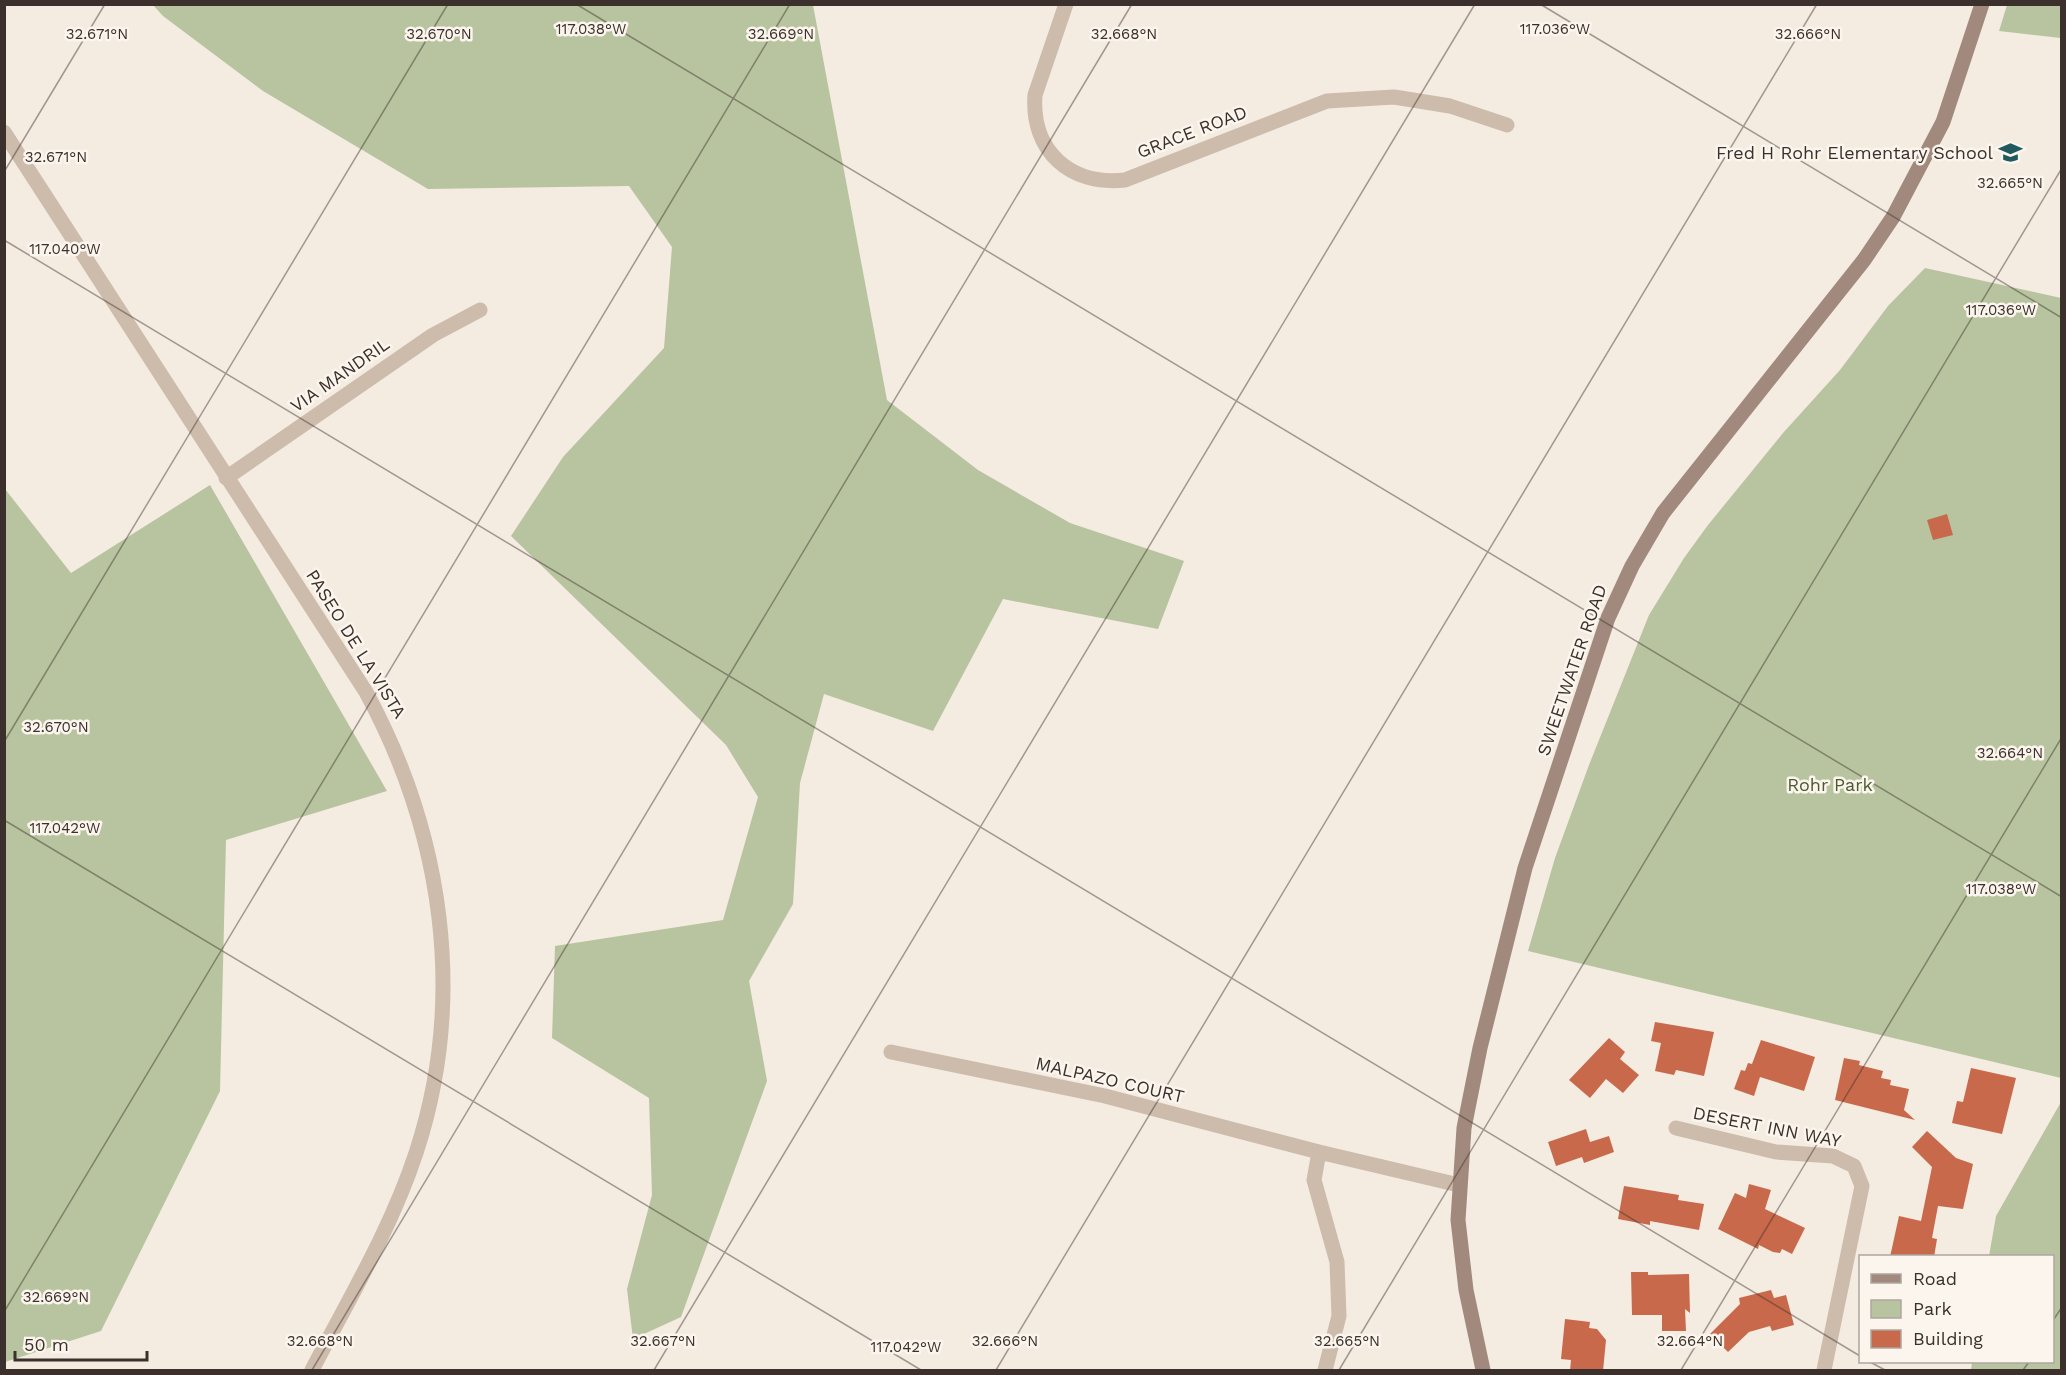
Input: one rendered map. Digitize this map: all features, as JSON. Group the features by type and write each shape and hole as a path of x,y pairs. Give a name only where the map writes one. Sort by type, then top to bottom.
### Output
{"main road":[{"name":"SWEETWATER ROAD","path":"1483,1371 1461,1255 1459,1185 1468,1100 1525,868 1608,618 1619,591 1646,540 1682,487 1864,260 1893,216 1943,122 1982,4"}],"street":[{"name":"GRACE ROAD","path":"1066,4 1035,95 1034,110 1047,148 1056,161 1076,175 1103,182 1125,180 1327,101 1395,97 1450,106 1507,125"},
{"name":"PASEO DE LA VISTA","path":"4,132 366,692 387,730 423,827 432,862 442,934 442,1008 439,1045 426,1118 388,1222 312,1371"},
{"name":"VIA MANDRIL","path":"226,478 433,335 480,310"},
{"name":"MALPAZO COURT","path":"891,1052 1105,1096 1319,1152 1459,1185"},
{"name":"DESERT INN WAY","path":"1676,1128 1776,1152 1833,1156 1854,1166 1862,1186 1824,1371"},
{"path":"1319,1152 1314,1180 1337,1263 1339,1316 1325,1371"}],"green space":[{"path":"153,5 813,5 887,400 978,470 1070,523 1184,561 1158,629 1003,599 933,731 824,694 800,783 793,904 749,981 767,1081 681,1317 633,1339 627,1289 652,1195 649,1098 552,1038 555,946 723,920 758,797 726,745 511,536 563,457 664,348 672,247 629,186 428,189 263,91 163,16"},
{"path":"2007,5 2061,5 2061,38 1999,31"},
{"name":"Rohr Park","path":"1925,268 2061,298 2061,1078 1528,951 1555,858 1589,765 1649,615 1684,558 1708,525 1783,433 1840,370 1888,306"},
{"path":"210,485 387,791 226,840 220,1091 101,1331 5,1362 5,489 71,573"},
{"path":"2061,1102 2061,1370 1971,1370 1972,1363 2054,1363 2054,1255 1989,1255 1996,1216"}],"building":[{"path":"1947,514 1953,535 1933,540 1927,520"},
{"path":"1655,1022 1714,1032 1704,1076 1676,1070 1674,1075 1655,1071 1661,1043 1651,1041"},
{"path":"1609,1038 1625,1052 1620,1059 1639,1075 1623,1093 1606,1079 1590,1098 1569,1080"},
{"path":"1761,1040 1815,1057 1804,1091 1760,1077 1754,1096 1734,1089 1741,1070 1745,1071 1748,1063 1752,1064"},
{"path":"1844,1058 1860,1061 1859,1065 1883,1071 1881,1078 1891,1080 1890,1085 1909,1089 1904,1110 1915,1120 1835,1100"},
{"path":"1971,1068 2016,1078 2002,1134 1952,1123 1957,1101 1963,1102"},
{"path":"1586,1129 1590,1142 1609,1136 1614,1152 1584,1163 1582,1157 1556,1166 1548,1142"},
{"path":"1927,1131 1956,1158 1973,1164 1963,1209 1938,1206 1932,1238 1937,1239 1934,1255 1890,1255 1899,1216 1921,1221 1932,1167 1912,1147"},
{"path":"1749,1184 1771,1190 1765,1209 1805,1228 1792,1254 1782,1249 1780,1253 1773,1252 1759,1245 1758,1249 1718,1229 1735,1193 1746,1198"},
{"path":"1624,1186 1679,1195 1678,1200 1704,1204 1699,1230 1650,1221 1650,1225 1618,1219"},
{"path":"1631,1272 1648,1272 1648,1275 1689,1274 1690,1313 1685,1309 1686,1331 1662,1331 1662,1315 1632,1315"},
{"path":"1771,1290 1774,1298 1786,1295 1794,1325 1772,1331 1770,1326 1749,1332 1728,1352 1710,1334 1740,1304 1739,1298"},
{"path":"1565,1319 1590,1322 1589,1328 1597,1329 1606,1340 1603,1371 1570,1371 1571,1360 1561,1359"}],"place":[{"name":"Fred H Rohr Elementary School","path":"2011,153"}]}
